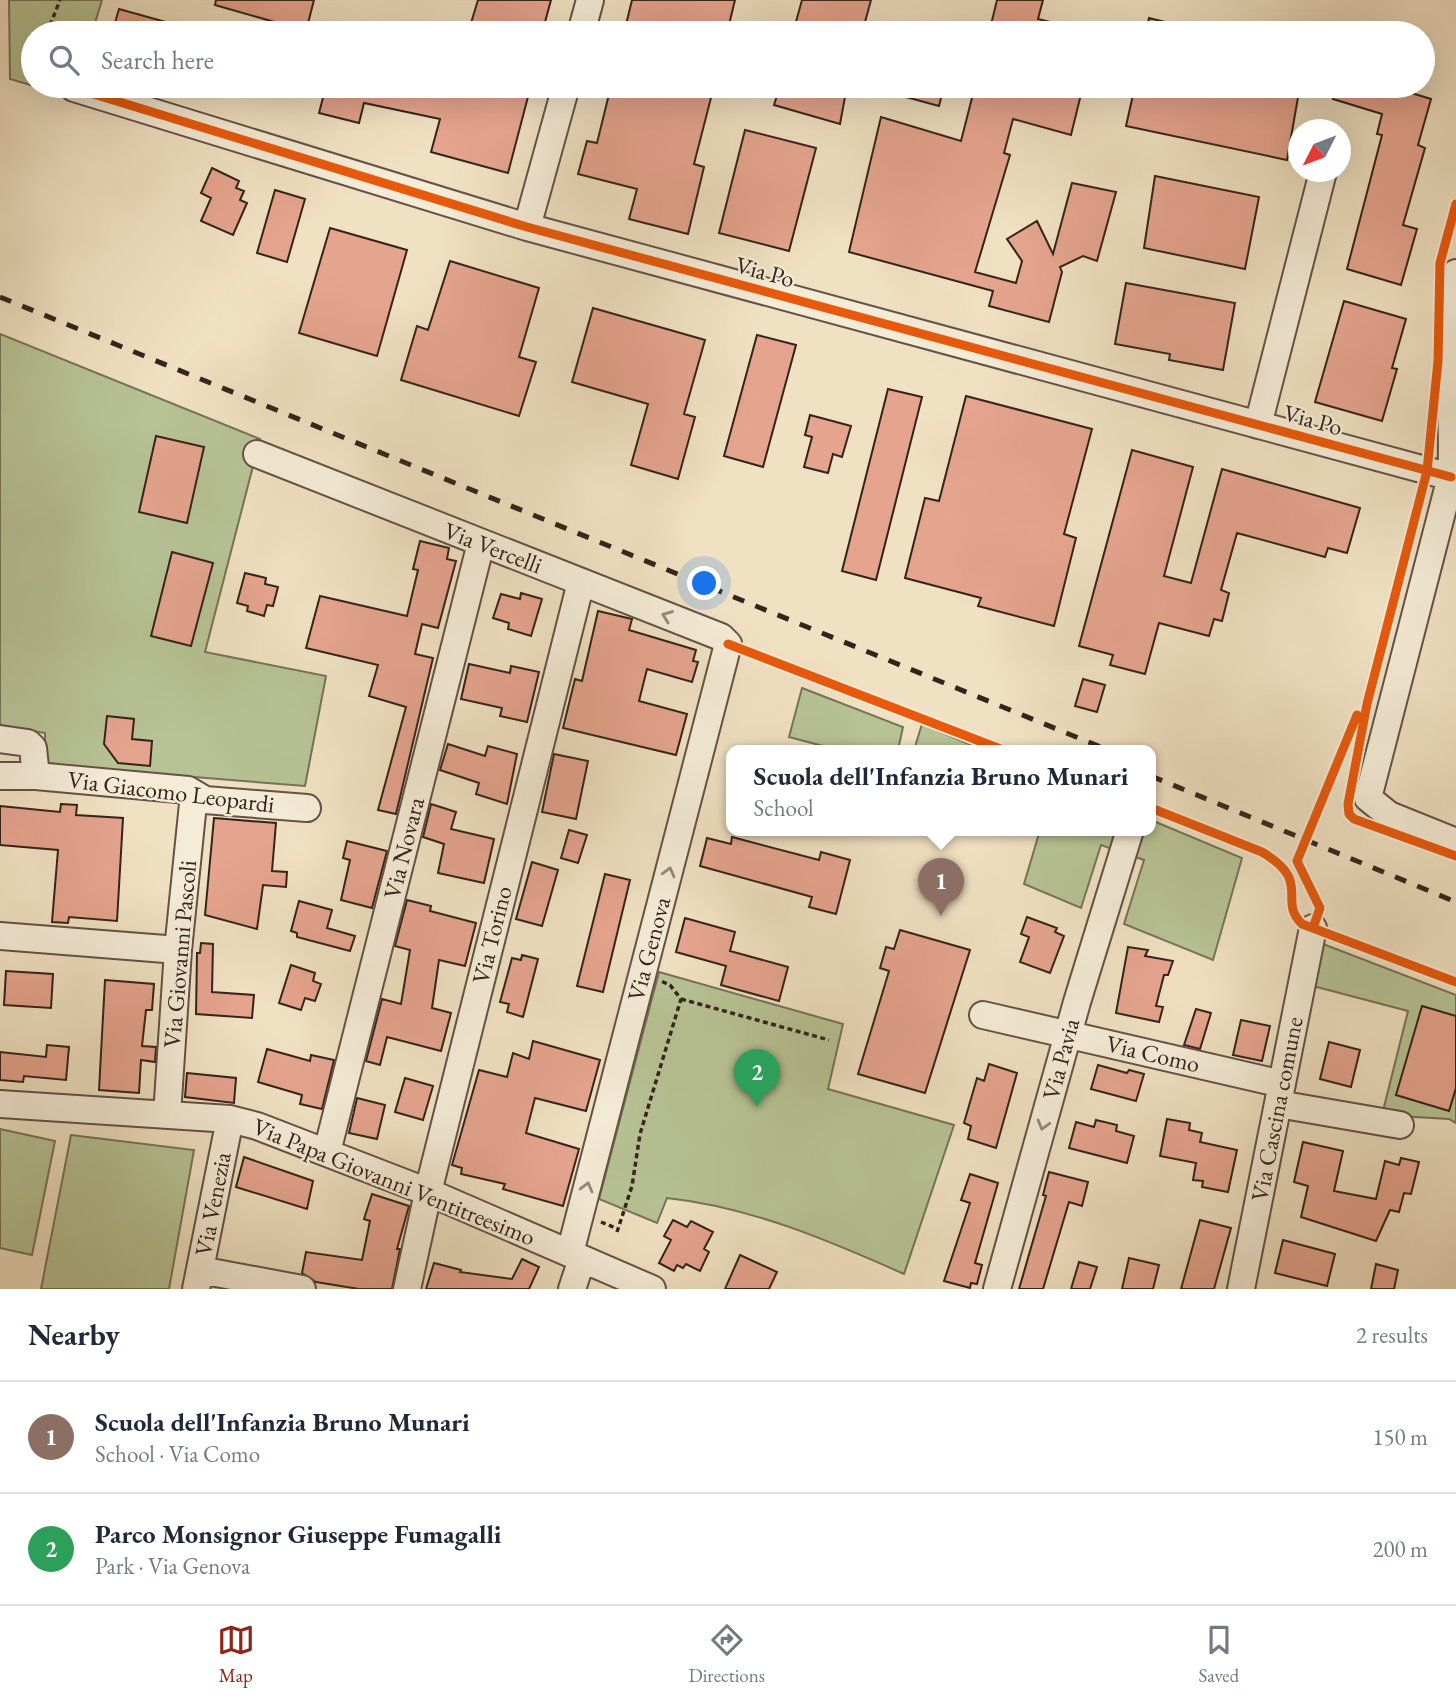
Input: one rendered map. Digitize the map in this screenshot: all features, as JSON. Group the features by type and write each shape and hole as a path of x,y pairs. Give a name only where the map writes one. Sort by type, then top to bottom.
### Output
{"street":[{"path":"584,21 590,0"},
{"name":"Via Po","path":"107,98 527,227 1451,477"},
{"path":"527,227 563,98"},
{"path":"1258,425 1320,182"},
{"path":"1456,273 1451,351 1455,436 1451,477 1368,798 1389,815 1456,842"},
{"name":"Via Vercelli","path":"257,454 721,638 728,644"},
{"name":"Via Novara","path":"327,1152 481,543"},
{"name":"Via Torino","path":"407,1289 428,1192 581,582"},
{"name":"Via Genova","path":"572,1289 576,1256 643,973 728,644"},
{"name":"Via Giacomo Leopardi","path":"0,739 28,743 33,748 36,776"},
{"name":"Via Giacomo Leopardi","path":"0,776 36,776 188,790 205,800 307,808"},
{"name":"Via Giovanni Pascoli","path":"167,1115 178,950 194,794"},
{"name":"Via Pavia","path":"997,1289 1068,1036 1128,836"},
{"name":"Via Cascina comune","path":"1241,1289 1313,928"},
{"path":"0,936 178,950"},
{"name":"Via Como","path":"983,1014 1400,1125"},
{"name":"Via Papa Giovanni Ventitreesimo","path":"0,1104 230,1119 327,1152 428,1192 652,1289"},
{"name":"Via Venezia","path":"198,1279 230,1119"},
{"path":"198,1279 302,1289"}],"path":[{"path":"52,21 60,0"},
{"path":"643,973 670,985 681,999 829,1040"},
{"path":"617,1232 632,1186 640,1134 681,999"}],"green space":[{"path":"9,0 102,0 96,21 21,21 21,82 10,79"},
{"path":"0,334 260,439 205,652 326,676 305,786 45,765 45,733 0,725"},
{"path":"802,688 903,727 899,745 819,745 789,737"},
{"path":"922,724 971,745 916,745"},
{"path":"1156,822 1242,858 1213,960 1124,924 1144,860 1101,845 1081,908 1024,884 1038,836 1156,836"},
{"path":"1323,944 1456,995 1456,1123 1449,1119 1382,1115 1408,1011 1313,986"},
{"path":"659,972 843,1024 828,1089 954,1125 904,1274 817,1237 728,1209 667,1198 657,1223 599,1199"},
{"path":"0,1129 55,1141 32,1255 0,1248"},
{"path":"71,1135 194,1150 169,1289 41,1289"}],"building":[{"path":"216,0 314,0 309,21 271,21 215,5"},
{"path":"478,0 551,0 545,21 472,21"},
{"path":"632,0 735,0 730,21 627,21"},
{"path":"802,0 871,0 865,21 796,21"},
{"path":"997,0 1043,0 1038,19 1046,21 992,21"},
{"path":"119,9 162,21 116,21"},
{"path":"323,98 528,98 508,173 431,152 440,119 364,103 359,123 319,113"},
{"path":"608,98 711,98 694,164 704,167 688,234 629,219 637,189 578,174 587,141 597,143"},
{"path":"776,98 845,98 840,124 774,105"},
{"path":"910,98 941,98 939,106"},
{"path":"972,98 1080,98 1071,135 1013,119 1004,153 1010,155 975,272 1016,283 1022,261 1007,239 1037,221 1053,254 1072,183 1116,192 1097,261 1083,256 1060,267 1062,272 1049,322 989,306 993,291 849,252 881,117 961,141"},
{"path":"1132,98 1298,98 1294,119 1288,119 1287,160 1126,126"},
{"path":"1333,99 1431,99 1418,145 1425,148 1403,225 1417,229 1401,285 1347,269 1382,135 1377,134 1382,114"},
{"path":"745,130 816,148 789,251 719,233"},
{"path":"212,168 239,181 236,188 244,191 240,200 247,203 233,235 201,221 211,198 201,193"},
{"path":"1155,176 1259,197 1245,269 1144,248"},
{"path":"275,190 305,199 287,262 257,253"},
{"path":"330,228 407,250 377,356 299,333"},
{"path":"450,261 539,288 519,357 536,362 519,416 401,380 417,326 428,330"},
{"path":"1126,283 1235,303 1223,370 1169,360 1170,354 1115,344"},
{"path":"1344,301 1406,319 1392,368 1397,369 1382,421 1315,402"},
{"path":"593,308 705,340 684,414 695,417 678,479 631,465 648,404 572,382"},
{"path":"757,335 796,345 763,467 724,456"},
{"path":"888,389 922,397 876,580 842,571"},
{"path":"966,396 1092,429 1064,534 1076,538 1054,626 978,606 981,598 905,578 925,498 939,501"},
{"path":"810,415 851,426 842,457 833,454 828,473 804,467 812,437 805,435"},
{"path":"156,436 204,447 187,523 139,512"},
{"path":"1132,450 1193,467 1164,576 1191,583 1222,469 1360,508 1347,553 1328,548 1325,557 1237,533 1221,590 1229,593 1222,621 1214,619 1209,636 1159,623 1145,674 1110,665 1113,655 1079,646"},
{"path":"420,541 449,548 447,559 456,561 438,628 422,624 415,654 433,658 396,814 378,810 406,707 369,696 378,665 306,648 320,596 407,616 418,570 413,569"},
{"path":"172,552 213,563 191,646 151,636"},
{"path":"245,573 266,578 265,584 278,587 273,606 267,605 264,616 247,611 248,606 237,603"},
{"path":"521,593 542,599 531,636 508,629 509,623 493,618 501,594 520,599"},
{"path":"598,611 632,619 629,630 696,650 693,661 698,662 692,682 647,669 639,701 687,714 676,755 563,728 575,679 582,681"},
{"path":"469,664 510,673 511,666 539,672 527,722 500,716 502,708 461,699"},
{"path":"1083,679 1105,685 1097,712 1075,706"},
{"path":"107,716 134,719 132,739 152,741 150,766 118,763 104,744"},
{"path":"448,744 485,756 488,746 517,754 507,804 476,794 479,783 440,770"},
{"path":"554,754 588,761 576,819 542,812"},
{"path":"61,804 77,805 76,815 123,818 117,921 69,917 68,923 52,922 58,850 0,845 0,806 60,812"},
{"path":"431,804 456,812 451,829 494,839 484,883 438,873 444,844 423,837"},
{"path":"214,818 276,823 272,871 287,872 286,887 263,885 257,929 205,915"},
{"path":"569,830 587,835 578,863 561,858"},
{"path":"732,837 819,860 821,852 850,860 836,914 809,907 812,897 700,866 707,838 731,844"},
{"path":"347,841 387,851 372,908 341,900 350,860 343,858"},
{"path":"532,862 558,870 542,926 516,919"},
{"path":"605,874 630,880 603,992 577,986"},
{"path":"407,900 431,906 430,911 476,923 465,966 439,960 432,1008 451,1013 441,1051 387,1037 380,1065 366,1061 382,999 401,1004 410,950 395,946"},
{"path":"299,901 332,910 327,928 355,936 350,951 297,937 297,933 291,931"},
{"path":"1027,917 1057,928 1055,932 1064,936 1050,973 1020,962 1029,937 1021,934"},
{"path":"685,918 735,932 730,951 788,967 779,1001 721,985 726,966 676,952"},
{"path":"900,930 970,950 925,1093 858,1074 889,971 880,968 886,947 894,949"},
{"path":"201,943 213,944 212,992 254,995 252,1018 196,1014 197,953 200,953"},
{"path":"1128,947 1148,950 1145,956 1173,961 1168,975 1164,975 1156,1006 1163,1007 1159,1022 1116,1013"},
{"path":"522,955 538,959 523,1017 507,1012 509,1004 500,1002 512,958 521,960"},
{"path":"291,965 315,973 313,981 321,984 315,1001 305,998 301,1010 279,1003"},
{"path":"6,971 53,974 51,1008 4,1005"},
{"path":"105,980 154,984 152,1010 146,1010 142,1046 156,1047 155,1062 141,1060 139,1093 99,1090"},
{"path":"1422,1006 1456,1016 1456,1088 1449,1111 1396,1095"},
{"path":"1196,1009 1211,1013 1200,1049 1184,1045"},
{"path":"1241,1020 1270,1026 1262,1061 1233,1055"},
{"path":"533,1041 600,1060 586,1111 535,1098 526,1133 579,1149 563,1206 503,1189 505,1184 461,1174 462,1168 452,1165 479,1070 507,1077 513,1053 529,1059"},
{"path":"1329,1042 1360,1050 1351,1087 1320,1079"},
{"path":"47,1045 69,1047 66,1080 24,1076 23,1082 0,1080 0,1052 46,1057"},
{"path":"267,1049 310,1061 311,1055 334,1060 322,1109 300,1104 302,1095 258,1082"},
{"path":"989,1064 1017,1073 996,1148 968,1139 971,1126 964,1123 977,1078 984,1081"},
{"path":"1098,1065 1127,1073 1129,1070 1144,1074 1136,1101 1091,1089"},
{"path":"187,1073 236,1078 234,1103 185,1097"},
{"path":"405,1078 433,1086 423,1120 395,1112"},
{"path":"357,1098 385,1105 377,1139 349,1133"},
{"path":"1167,1119 1190,1123 1189,1130 1202,1133 1200,1142 1237,1150 1228,1192 1202,1187 1203,1181 1193,1180 1196,1163 1160,1156"},
{"path":"1096,1120 1117,1125 1116,1131 1134,1136 1127,1163 1069,1148 1076,1122 1094,1127"},
{"path":"1303,1142 1343,1151 1334,1191 1376,1199 1385,1161 1399,1165 1401,1158 1419,1162 1411,1194 1404,1193 1399,1212 1390,1210 1376,1241 1301,1217 1308,1186 1294,1182"},
{"path":"244,1157 313,1181 307,1209 236,1187"},
{"path":"1049,1172 1088,1182 1082,1206 1069,1202 1043,1289 1019,1289 1046,1196 1043,1195"},
{"path":"970,1174 998,1183 975,1263 982,1265 977,1284 971,1283 970,1288 944,1281 970,1203 961,1200"},
{"path":"372,1194 409,1206 397,1249 400,1249 392,1289 359,1289 316,1282 302,1273 306,1252 362,1260 370,1221 364,1219"},
{"path":"673,1220 687,1227 691,1221 713,1232 704,1249 709,1252 700,1271 686,1264 683,1268 677,1265 674,1271 659,1263 671,1240 664,1236"},
{"path":"1200,1220 1231,1228 1214,1289 1181,1289"},
{"path":"1283,1240 1335,1254 1327,1286 1275,1273"},
{"path":"740,1255 777,1272 769,1289 725,1289"},
{"path":"1129,1258 1159,1265 1153,1289 1122,1289"},
{"path":"522,1259 539,1267 529,1289 426,1289 434,1263 461,1270 460,1272 512,1279"},
{"path":"1079,1262 1097,1267 1090,1289 1071,1289"},
{"path":"1376,1264 1398,1270 1394,1289 1371,1289"}],"railway":[{"path":"0,297 1096,745"},
{"path":"1156,778 1456,902"}],"cycle path":[{"path":"107,98 527,227 1451,477"},
{"path":"1456,204 1440,263 1438,361 1427,471 1367,704 1348,804 1349,814 1354,819 1456,856"},
{"path":"728,644 990,745"},
{"path":"1313,928 1320,908 1297,861 1357,715"},
{"path":"1156,810 1262,852 1277,863 1290,882 1292,907 1302,924 1456,982"}],"place":[{"name":"Scuola dell'Infanzia Bruno Munari","path":"941,916"},
{"name":"Parco Monsignor Giuseppe Fumagalli","path":"757,1107"}]}
